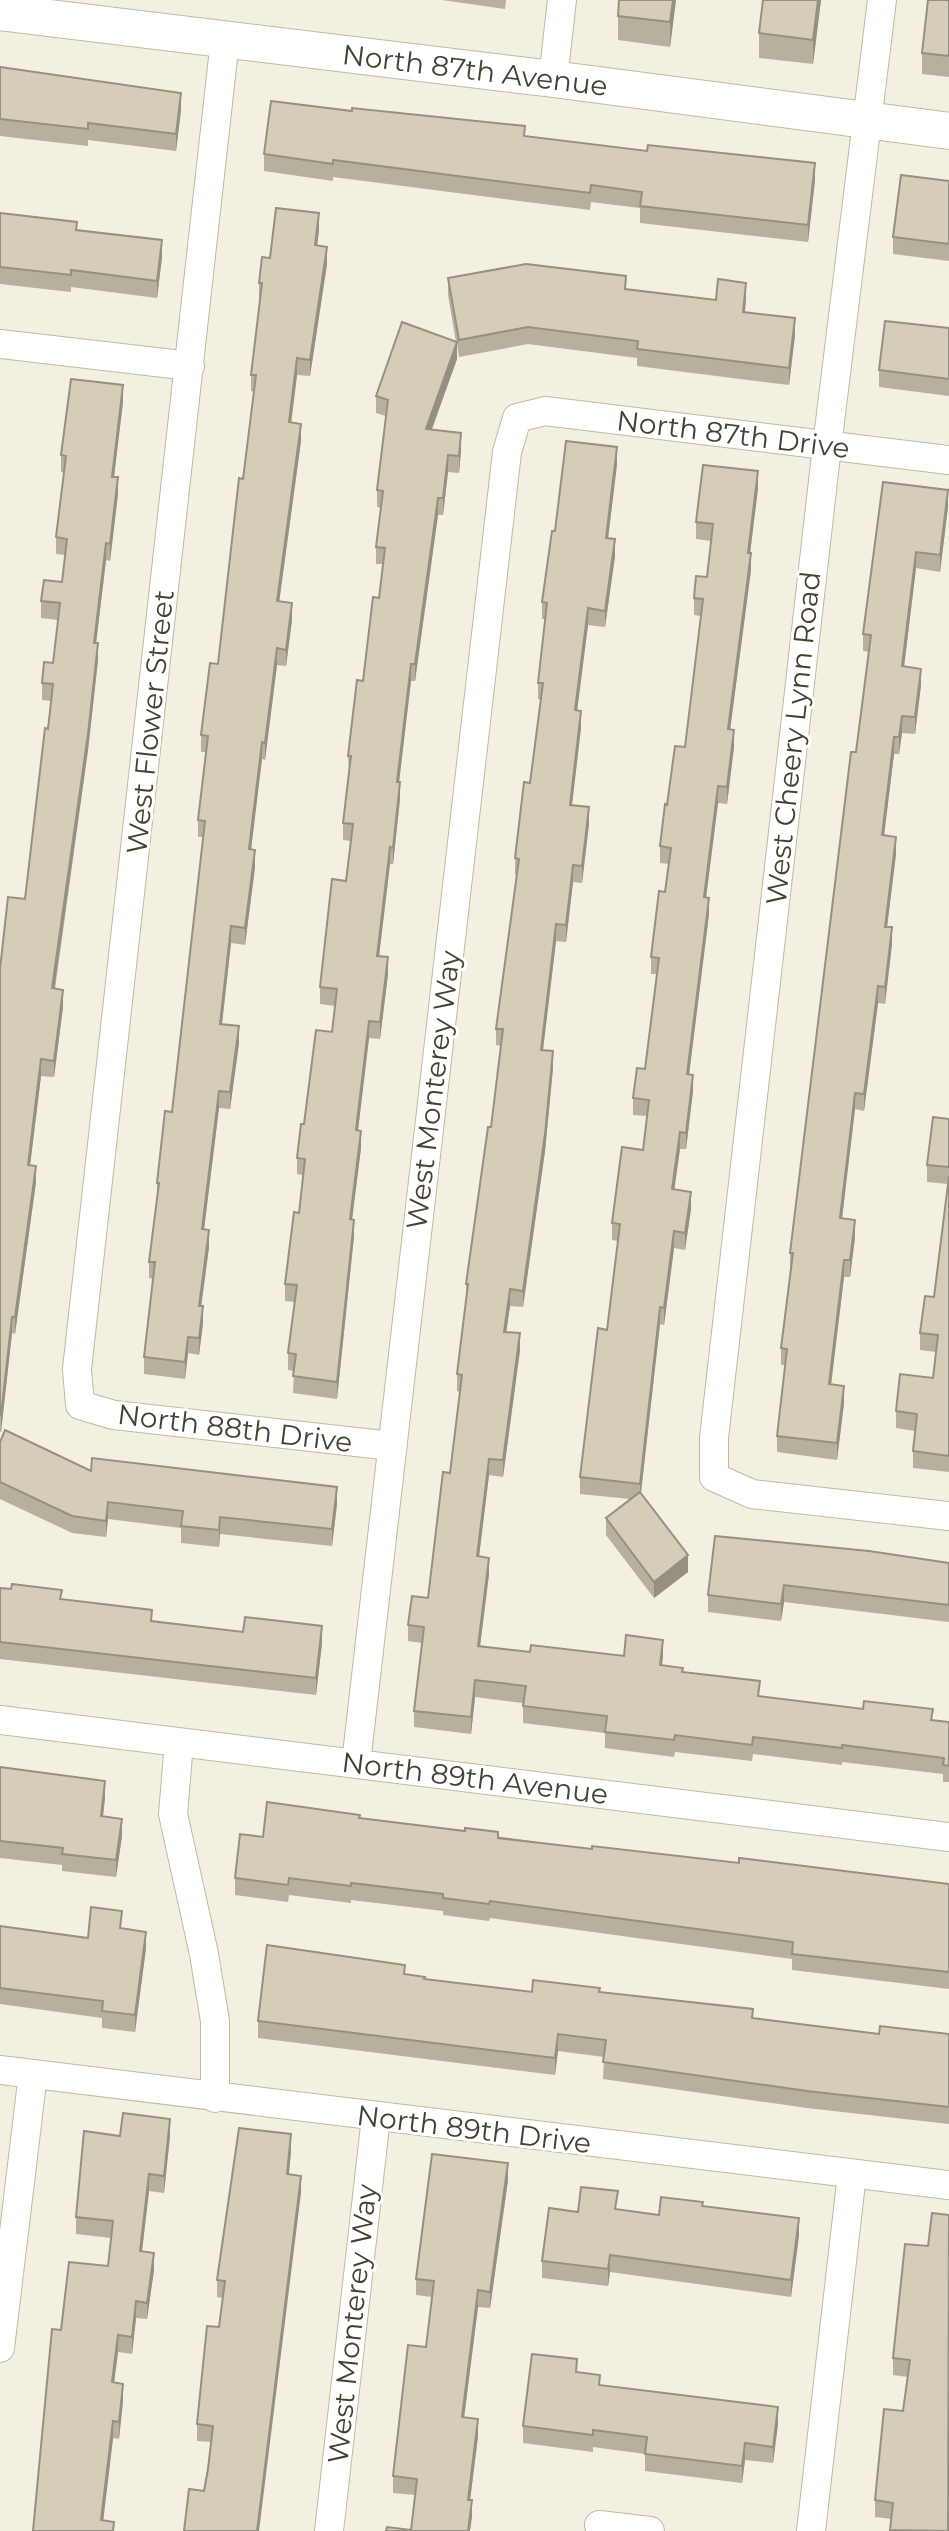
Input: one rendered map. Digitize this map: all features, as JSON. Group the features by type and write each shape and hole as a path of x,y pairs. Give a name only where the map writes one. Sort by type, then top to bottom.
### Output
{"street":[{"path":"553,79 562,0"},
{"name":"West Cheery Lynn Road","path":"882,0 827,446 714,1438 714,1477 752,1494 949,1516"},
{"name":"North 87th Avenue","path":"0,12 949,131"},
{"name":"West Flower Street","path":"80,1405 77,1369 225,40"},
{"path":"0,344 190,366"},
{"name":"North 87th Drive","path":"517,418 545,411 949,460"},
{"name":"West Monterey Way","path":"356,1763 507,452 517,418"},
{"name":"North 88th Drive","path":"80,1405 114,1415 392,1446"},
{"name":"North 89th Avenue","path":"0,1720 949,1837"},
{"path":"179,1743 173,1814 204,1954 215,2021 215,2098"},
{"name":"North 89th Drive","path":"0,2070 949,2185"},
{"path":"0,2348 33,2074"},
{"name":"West Monterey Way","path":"329,2531 376,2117"},
{"path":"811,2531 852,2174"},
{"path":"599,2525 650,2531"}],"building":[{"path":"619,0 673,0 670,22 618,16"},
{"path":"763,0 818,0 813,40 759,33"},
{"path":"928,0 949,0 949,56 922,53"},
{"path":"0,67 181,93 176,134 88,123 88,129 0,119"},
{"path":"271,101 525,126 524,136 647,151 648,145 815,163 808,225 640,206 642,192 591,185 590,193 264,154"},
{"path":"901,175 949,181 949,244 893,237"},
{"path":"276,208 319,213 315,245 327,247 310,360 297,358 289,422 301,424 277,601 292,603 286,650 277,648 265,743 262,742 249,849 255,850 245,928 231,926 220,1024 239,1026 230,1092 219,1091 202,1229 209,1230 199,1306 203,1306 199,1338 188,1337 185,1362 144,1357 155,1262 149,1262 165,1111 172,1112 205,821 198,820 208,736 201,735 210,663 218,664 239,478 243,479 256,375 251,375 262,283 259,283 262,257 270,258"},
{"path":"0,213 77,222 76,230 162,240 157,281 71,270 71,275 0,267"},
{"path":"526,264 626,276 625,289 716,300 718,279 746,283 743,312 795,318 789,368 637,349 638,341 528,327 459,340 448,278"},
{"path":"885,321 949,328 949,379 879,370"},
{"path":"402,322 457,342 426,429 461,433 459,456 448,455 443,498 438,498 415,664 411,664 397,782 400,782 393,848 390,847 377,956 388,957 380,1022 369,1021 356,1130 361,1131 350,1219 354,1220 337,1382 293,1376 296,1354 288,1353 297,1285 285,1284 294,1212 299,1213 305,1159 297,1158 316,1030 332,1032 337,989 320,987 332,879 346,881 353,824 343,823 351,756 348,756 357,680 363,681 373,597 379,598 385,548 376,547 383,491 377,490 388,400 376,396"},
{"path":"71,379 123,385 112,477 118,477 110,544 106,543 94,643 98,643 88,734 52,988 63,990 54,1061 41,1059 28,1165 36,1166 0,1415 0,969 8,897 25,899 45,728 48,729 53,684 42,683 44,662 53,663 60,603 41,601 44,580 62,582 67,539 56,537 66,456 61,455"},
{"path":"566,441 617,447 606,538 615,539 605,611 588,608 575,710 581,711 570,805 589,807 582,866 573,865 566,925 556,924 541,1050 553,1051 545,1134 523,1291 510,1289 504,1332 520,1333 503,1460 489,1459 477,1556 489,1558 478,1646 530,1652 531,1645 624,1656 626,1635 663,1640 660,1665 683,1668 682,1672 760,1681 758,1696 863,1709 864,1701 933,1709 931,1720 949,1722 949,1766 943,1765 944,1758 842,1745 842,1748 753,1737 752,1745 675,1735 674,1740 605,1732 607,1716 523,1706 526,1686 475,1680 471,1717 414,1711 424,1627 408,1625 412,1596 428,1598 443,1472 450,1473 462,1375 457,1374 466,1284 503,1029 496,1029 519,859 515,858 524,782 530,783 543,683 538,683 547,603 542,602"},
{"path":"703,465 758,471 748,553 751,553 728,729 734,730 727,787 718,786 704,897 709,898 687,1074 693,1075 686,1133 680,1132 672,1189 691,1192 685,1233 674,1231 664,1308 660,1307 640,1484 580,1477 598,1328 607,1330 620,1224 612,1223 622,1147 643,1150 649,1100 633,1098 637,1068 645,1069 659,958 651,957 659,891 665,892 671,848 660,846 675,746 685,747 703,599 694,598 696,576 707,577 713,524 696,522"},
{"path":"883,482 948,490 940,555 916,552 902,666 921,669 915,717 902,716 899,737 894,737 882,835 896,837 885,927 892,927 885,987 878,986 864,1094 855,1093 840,1218 855,1220 850,1260 844,1260 829,1384 844,1386 837,1443 777,1436 787,1349 781,1348 851,752 856,752 871,635 863,634"},
{"path":"933,1117 949,1119 949,1167 927,1165"},
{"path":"949,1176 949,1456 913,1451 917,1414 896,1411 900,1374 933,1378 938,1335 920,1333 925,1296 934,1297"},
{"path":"5,1430 91,1471 92,1458 337,1487 332,1529 220,1517 219,1530 181,1526 183,1511 108,1502 106,1521 72,1516 0,1482 0,1442"},
{"path":"640,1492 688,1555 654,1582 606,1518"},
{"path":"715,1536 869,1551 949,1563 949,1605 784,1585 781,1604 708,1595"},
{"path":"12,1584 62,1590 60,1599 152,1610 151,1621 243,1632 245,1617 322,1626 316,1678 0,1642 0,1588 11,1589"},
{"path":"0,1767 105,1781 101,1816 122,1819 116,1860 62,1854 63,1848 0,1841"},
{"path":"267,1802 360,1815 359,1818 498,1832 498,1838 739,1863 739,1858 949,1884 949,1972 792,1954 793,1942 490,1901 489,1904 443,1898 443,1894 289,1878 288,1885 235,1878 240,1834 263,1837"},
{"path":"91,1907 122,1911 120,1928 146,1932 135,2015 102,2011 103,2001 0,1988 0,1926 88,1938"},
{"path":"267,1945 405,1965 404,1974 424,1979 532,1992 533,1980 600,1988 599,1992 753,2009 752,2018 879,2034 880,2026 949,2034 949,2107 807,2091 603,2062 606,2040 558,2034 555,2058 258,2021"},
{"path":"123,2113 170,2119 164,2176 149,2174 140,2251 154,2253 147,2303 136,2301 132,2337 118,2335 112,2382 123,2384 119,2422 113,2421 101,2520 114,2522 113,2531 33,2531 52,2329 61,2330 69,2262 108,2266 113,2221 76,2217 84,2131 120,2136"},
{"path":"239,2128 291,2134 287,2174 301,2176 257,2531 184,2531 189,2489 204,2491 208,2469 213,2426 197,2424 207,2326 219,2327 225,2281 217,2280"},
{"path":"432,2154 508,2163 490,2292 478,2290 462,2417 478,2419 468,2500 472,2500 468,2531 386,2531 387,2527 411,2530 417,2479 393,2476 408,2345 426,2347 434,2281 416,2279"},
{"path":"581,2187 618,2191 615,2209 659,2215 661,2197 703,2202 702,2206 799,2218 791,2280 610,2255 608,2269 542,2261 549,2208 578,2212"},
{"path":"932,2213 949,2215 948,2531 890,2530 893,2503 875,2500 884,2409 903,2411 910,2360 893,2358 905,2244 928,2246"},
{"path":"532,2354 577,2359 576,2372 600,2375 599,2385 778,2407 773,2447 745,2443 742,2466 645,2454 647,2437 593,2430 593,2435 523,2426"}]}
